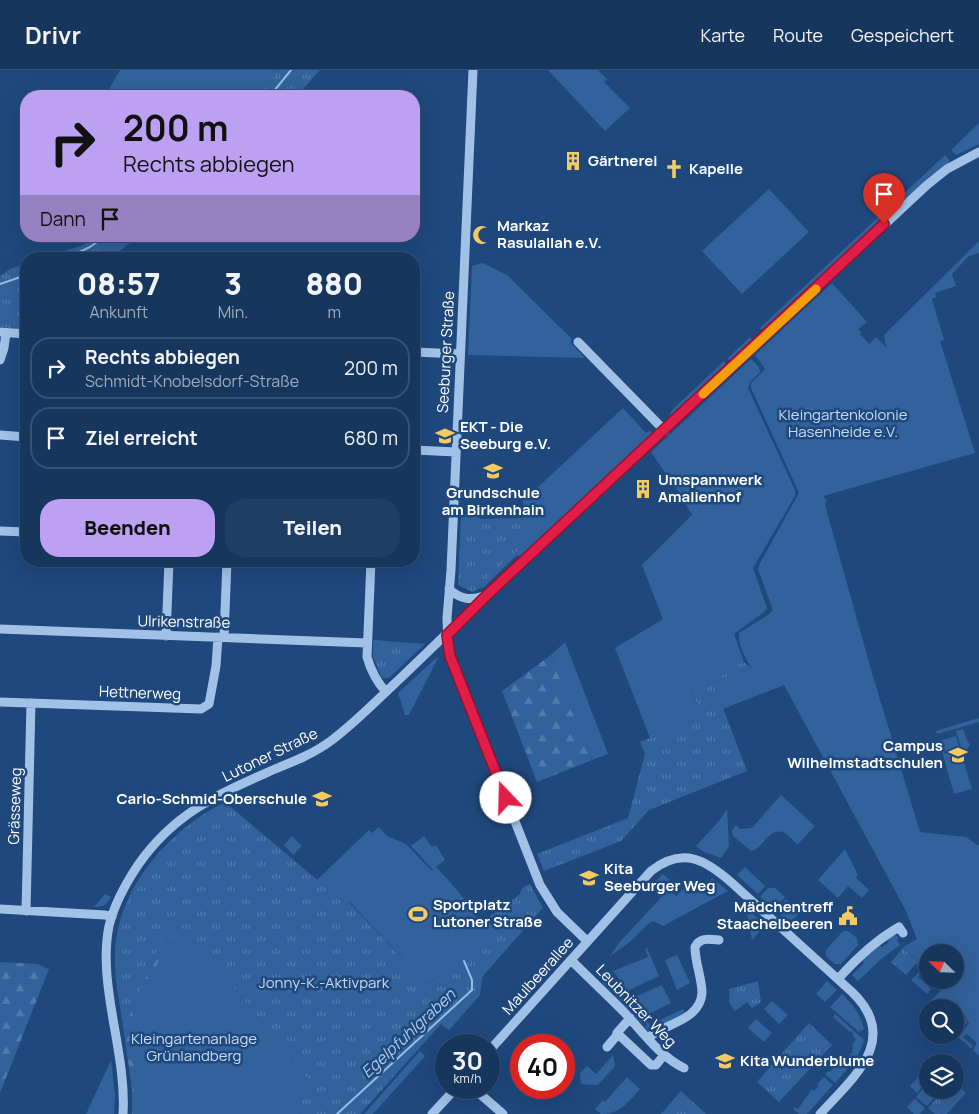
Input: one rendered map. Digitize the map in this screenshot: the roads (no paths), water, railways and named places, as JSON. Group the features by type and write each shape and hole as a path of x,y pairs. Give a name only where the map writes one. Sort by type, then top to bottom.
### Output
{"street":[{"name":"Seeburger Straße","path":"473,70 447,635 450,656 538,880 548,900 557,912 587,942"},
{"name":"Lutoner Straße","path":"123,1114 123,1088 107,965 107,944 112,917 126,886 140,862 156,842 175,824 205,802 317,750 349,726 927,185 947,169 979,152"},
{"path":"961,162 979,159"},
{"path":"0,360 4,348 3,333 20,334"},
{"path":"578,342 664,430"},
{"path":"420,352 460,354"},
{"path":"0,436 20,437"},
{"path":"420,450 456,452"},
{"path":"0,531 20,532"},
{"path":"166,636 169,567"},
{"path":"221,637 227,567"},
{"path":"371,567 367,657 372,672 386,692"},
{"path":"449,589 461,598 475,600 487,595"},
{"name":"Ulrikenstraße","path":"0,629 367,643"},
{"name":"Hettnerweg","path":"0,702 201,709 209,704 221,637"},
{"name":"Grässeweg","path":"26,910 31,703"},
{"name":"Maulbeerallee","path":"500,1040 654,869 660,864 671,860 683,858 697,860 715,868 858,997 868,1011 872,1023 873,1042 870,1053 863,1065 820,1114"},
{"path":"0,910 26,910 112,917"},
{"path":"838,979 860,956 888,934 899,927 903,934"},
{"path":"648,1038 657,1031 689,1016 698,1008 702,992 694,947 697,942 704,939 719,940"},
{"name":"Leubnitzer Weg","path":"571,960 630,1018 664,1055 684,1068"},
{"path":"607,1046 630,1018"},
{"path":"618,1034 651,1065 656,1065 664,1055"},
{"path":"432,1114 446,1099"},
{"path":"486,1099 503,1114"}],"waterway":[{"path":"275,90 291,70"},
{"path":"79,252 97,242"},
{"path":"0,284 20,277"},
{"name":"Egelpfuhlgraben","path":"337,1114 472,990 472,980 464,961"}],"place":[{"name":"Gärtnerei","path":"573,161"},
{"name":"Kapelle","path":"674,169"},
{"name":"Markaz Rasulallah e.V.","path":"482,235"},
{"name":"EKT - Die Seeburg e.V.","path":"445,436"},
{"name":"Grundschule am Birkenhain","path":"493,471"},
{"name":"Umspannwerk Amalienhof","path":"643,489"},
{"name":"Campus Wilhelmstadtschulen","path":"958,755"},
{"name":"Carlo-Schmid-Oberschule","path":"322,799"},
{"name":"Kita Seeburger Weg","path":"589,878"},
{"name":"Sportplatz Lutoner Straße","path":"418,914"},
{"name":"Mädchentreff Staachelbeeren","path":"848,916"},
{"name":"Kita Wunderblume","path":"725,1061"}],"park label":[{"name":"Kleingartenkolonie Hasenheide e.V.","path":"843,424"},
{"name":"Jonny-K.-Aktivpark","path":"324,983"},
{"name":"Kleingartenanlage Grünlandberg","path":"194,1048"}]}
